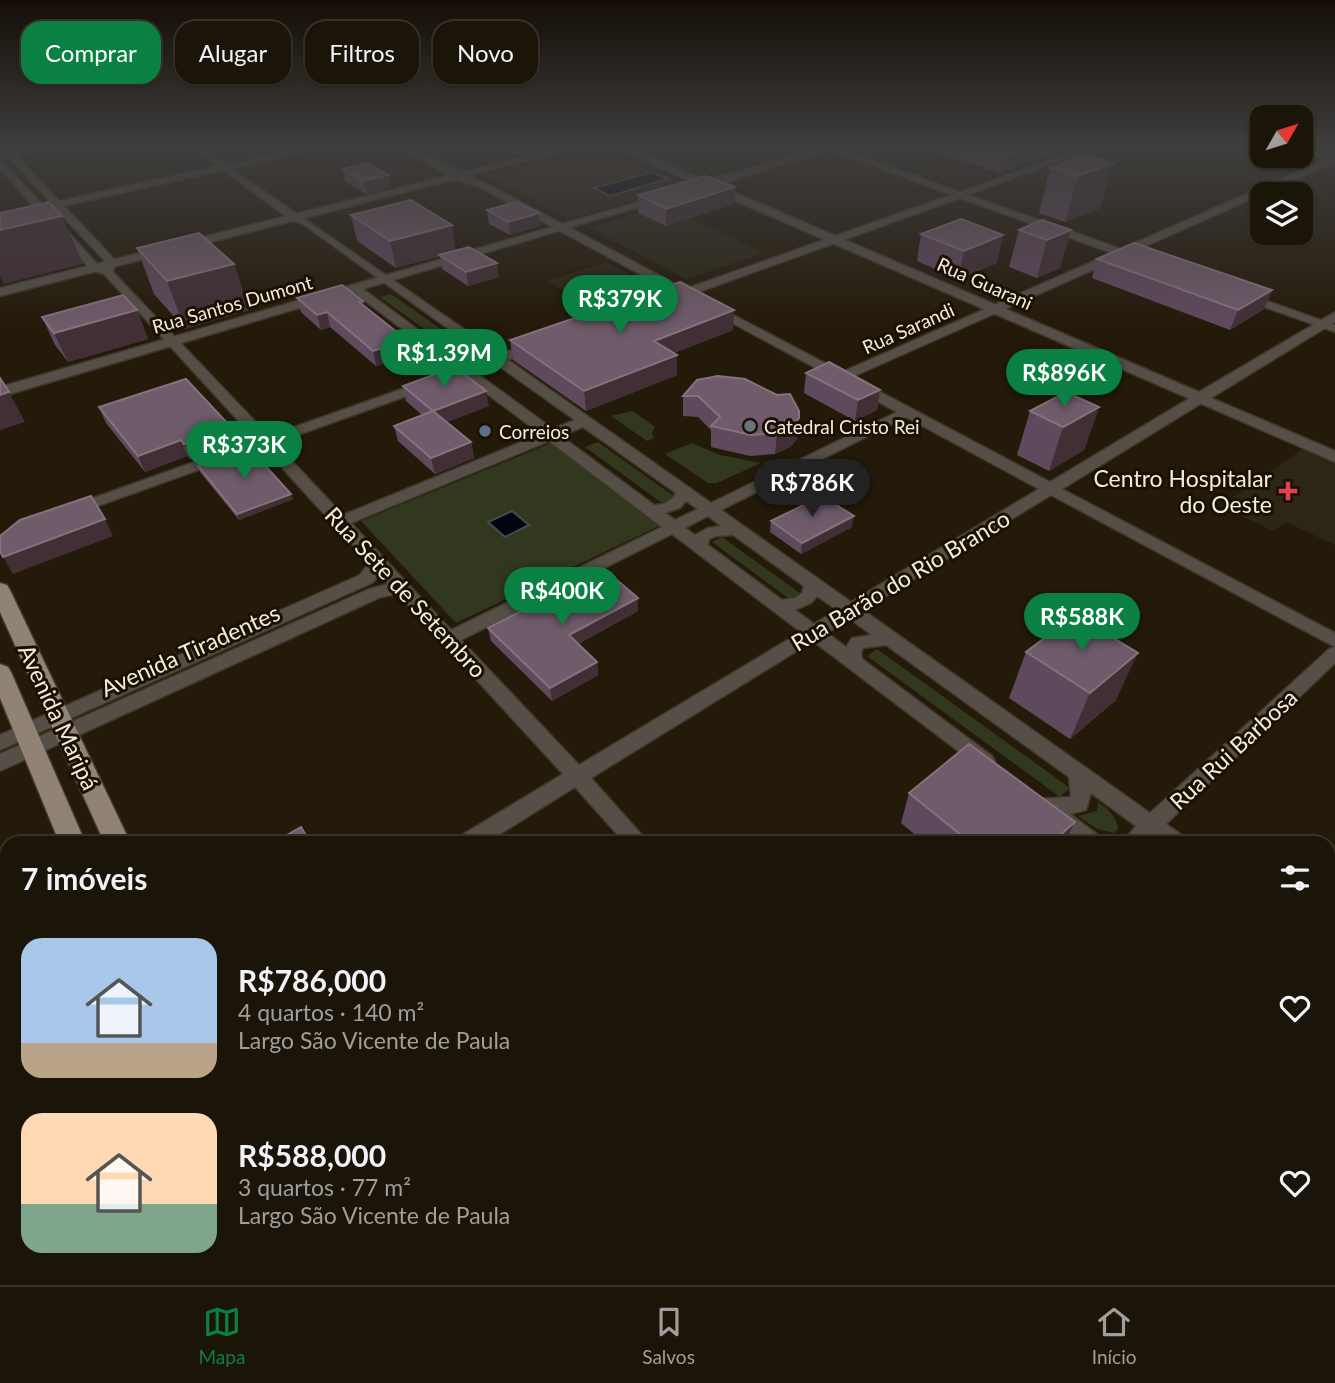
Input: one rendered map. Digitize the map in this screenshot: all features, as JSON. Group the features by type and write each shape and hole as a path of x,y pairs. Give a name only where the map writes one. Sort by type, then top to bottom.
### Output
{"main road":[{"name":"Avenida Maripá","path":"0,590 114,836"},
{"name":"Avenida Maripá","path":"0,672 70,836"},
{"path":"13,703 24,704 38,698 46,689"},
{"path":"45,779 55,766 68,760 80,763"}],"street":[{"path":"0,218 53,206"},
{"path":"59,206 110,267"},
{"path":"283,206 302,218"},
{"path":"287,206 401,291 469,356 484,385 550,435 581,437"},
{"path":"0,292 95,268 110,267 347,206"},
{"path":"521,206 1335,641"},
{"name":"Rua Santos Dumont","path":"0,392 635,206"},
{"name":"Rua Guarani","path":"760,206 1335,457"},
{"path":"660,302 929,206"},
{"path":"990,206 1146,261"},
{"name":"Rua Sarandi","path":"842,377 1227,206"},
{"path":"41,208 95,268"},
{"name":"Rua Sete de Setembro","path":"110,267 265,442 633,836"},
{"path":"355,288 445,356 497,359 549,341"},
{"path":"370,300 381,291 401,291"},
{"path":"1234,293 1331,323"},
{"name":"Rua Barão do Rio Branco","path":"478,836 1200,398 1331,323"},
{"path":"63,513 265,442 469,356 497,359 568,410 581,437 649,509 999,772"},
{"path":"484,385 492,376 518,374"},
{"path":"534,423 558,421 568,410"},
{"path":"449,638 907,411"},
{"path":"340,522 550,435 605,436 1167,836"},
{"path":"649,509 675,506 684,492"},
{"path":"701,548 702,537 710,533 737,530"},
{"name":"Avenida Tiradentes","path":"358,592 374,572 378,562"},
{"path":"777,605 786,607 800,603 810,595 812,584"},
{"name":"Avenida Tiradentes","path":"0,763 29,740 358,592 402,589"},
{"path":"854,663 852,652 858,642 890,639"},
{"name":"Rua Rui Barbosa","path":"1140,836 1335,653"},
{"name":"Avenida Tiradentes","path":"0,743 29,740"},
{"path":"1079,773 1082,799 1079,804 1063,807 1038,801 1084,836"}],"shaded area":[{"path":"545,206 615,206 570,219"},
{"path":"638,213 666,226 691,218 764,253 686,279 588,227"},
{"path":"607,262 634,277 574,297 548,281"},
{"name":"Centro Hospitalar do Oeste","path":"1303,449 1335,463 1335,545 1286,522 1273,531 1221,506"},
{"path":"512,511 529,525 505,537 488,522"}],"green space":[{"path":"391,294 468,348 456,352 380,297"},
{"path":"633,411 655,427 652,433 654,438 647,441 611,416"},
{"path":"598,442 675,497 662,503 585,447"},
{"path":"551,443 661,525 456,623 361,521"},
{"path":"692,443 720,455 761,463 717,483 708,483 665,454"},
{"path":"722,537 801,594 791,600 712,542"},
{"path":"877,649 1070,788 1060,797 867,656"},
{"path":"1098,802 1116,820 1118,829 1114,833 1097,829 1078,816 1097,811"}],"building":[{"path":"31,206 53,206 62,216 0,230 0,213"},
{"path":"387,206 421,206 452,225 390,241 351,215"},
{"path":"502,206 525,206 539,213 508,222 487,210"},
{"path":"961,219 1003,235 964,251 921,234"},
{"path":"1042,220 1071,230 1047,240 1019,230"},
{"path":"199,233 234,264 167,281 137,248"},
{"path":"1134,243 1272,290 1238,310 1097,259"},
{"path":"469,247 497,263 466,272 439,255"},
{"path":"680,282 734,310 654,341 677,355 584,391 510,340"},
{"path":"342,285 407,340 373,351 327,312 317,315 297,298"},
{"path":"123,295 137,310 54,333 42,317"},
{"path":"829,362 880,390 858,400 806,373"},
{"path":"455,367 486,391 433,411 403,386"},
{"path":"718,376 745,379 777,395 790,394 799,411 799,418 792,426 777,433 751,435 711,426 720,417 698,396 683,396 697,380"},
{"path":"0,378 9,392 0,395"},
{"path":"186,379 232,428 184,444 181,440 138,456 99,407"},
{"path":"1066,392 1099,407 1063,427 1030,411"},
{"path":"433,411 471,442 431,458 394,426"},
{"path":"246,450 251,455 254,453 291,494 237,514 198,466"},
{"path":"91,496 105,519 3,557 0,551 0,536 20,520"},
{"path":"822,496 854,516 802,543 771,521"},
{"path":"604,569 638,598 569,635 597,662 550,688 488,628"},
{"path":"1075,615 1138,653 1090,693 1026,652"},
{"path":"969,744 1075,822 1059,836 962,836 909,793"},
{"path":"301,827 306,836 285,836"}],"place":[{"name":"Catedral Cristo Rei","path":"750,426"},
{"name":"Correios","path":"485,431"},
{"name":"Centro Hospitalar do Oeste","path":"1288,491"}]}
